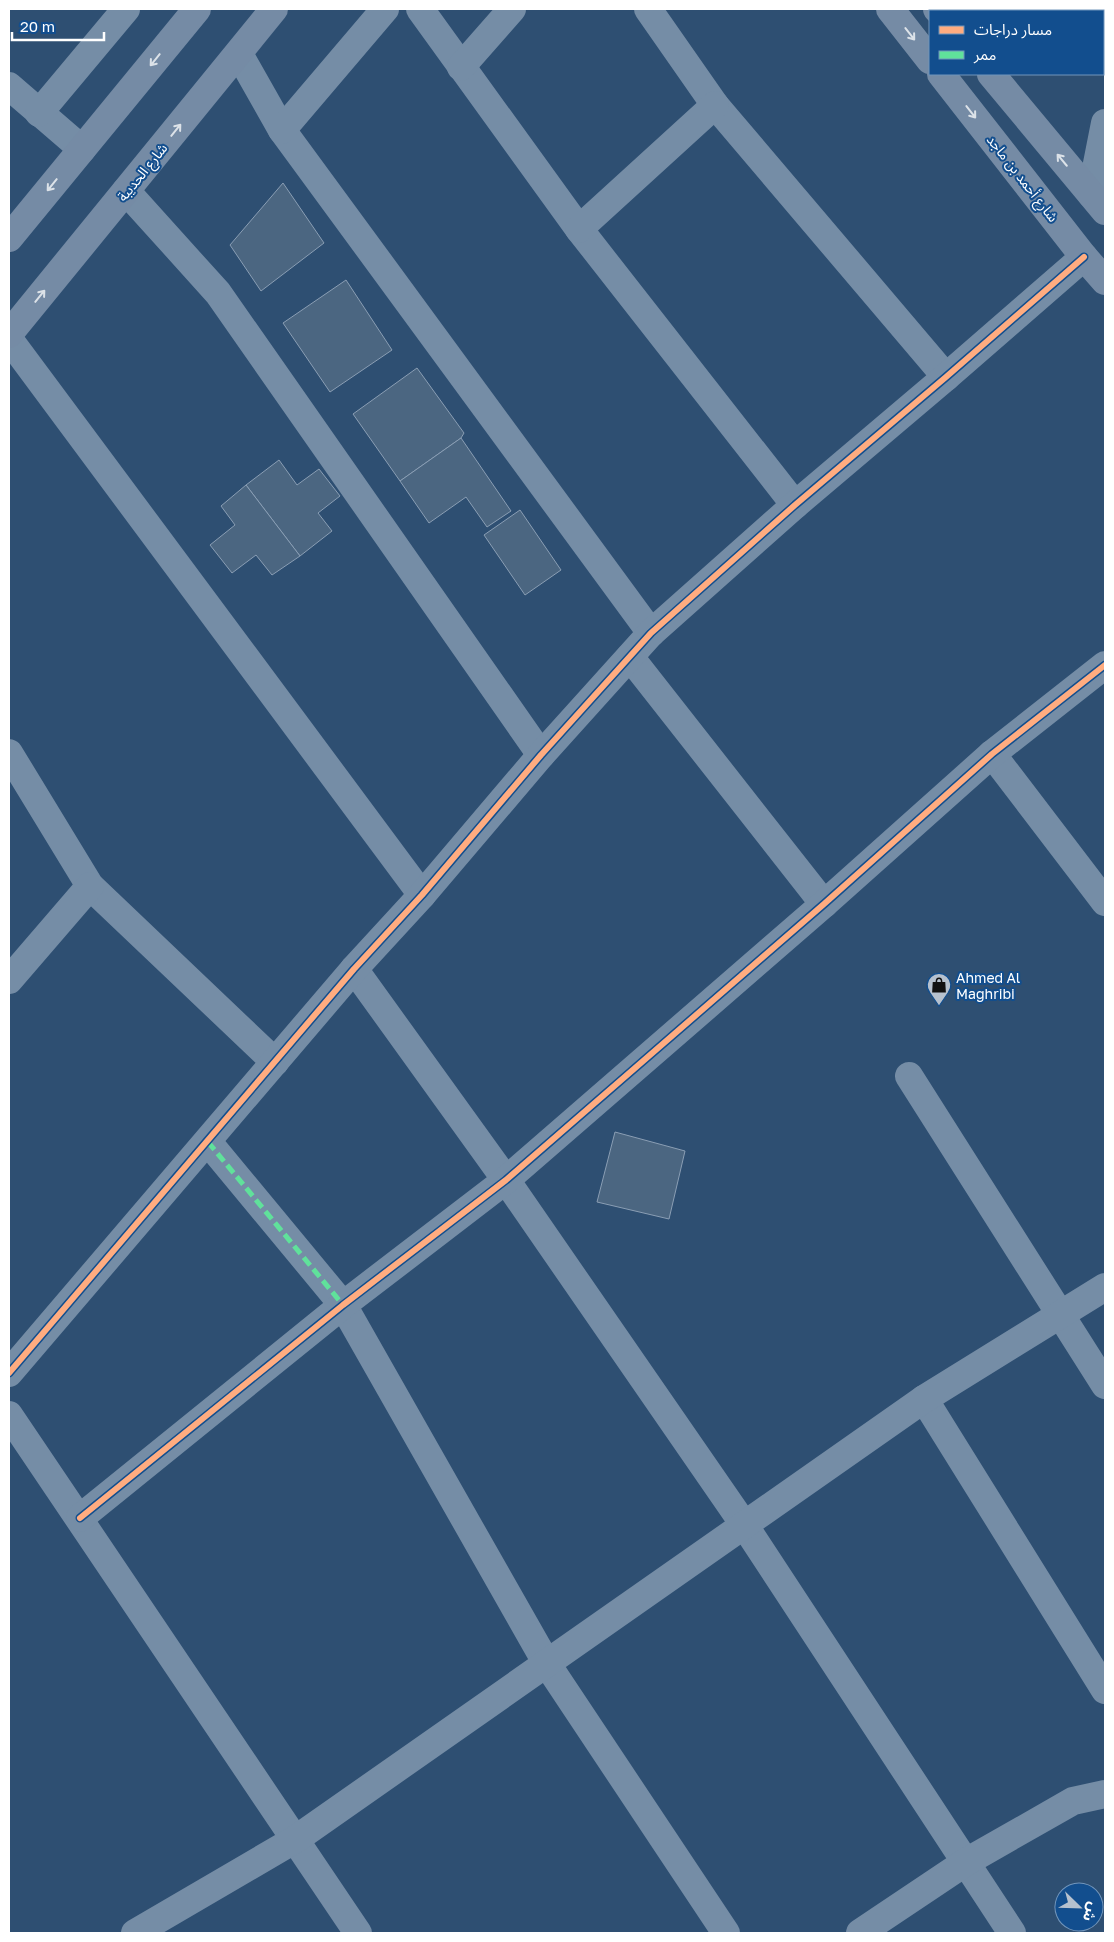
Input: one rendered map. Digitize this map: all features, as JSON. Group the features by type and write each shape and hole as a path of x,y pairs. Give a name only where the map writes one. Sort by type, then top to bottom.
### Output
{"main road":[{"path":"9,238 197,9"},
{"name":"شارع الحديبة","path":"9,334 274,9"},
{"path":"890,9 929,59"},
{"name":"شارع أحمد بن ماجد","path":"942,75 1084,257 1105,281"},
{"path":"992,75 1098,202"}],"street":[{"path":"40,113 126,9"},
{"path":"282,130 385,9"},
{"path":"420,9 579,229 795,505"},
{"path":"461,66 512,9"},
{"path":"648,9 715,105 946,378"},
{"path":"239,54 282,130 651,633"},
{"path":"9,86 82,149"},
{"path":"579,229 715,105"},
{"path":"1098,202 1105,123"},
{"path":"126,191 218,293 541,755"},
{"path":"9,1373 354,970 541,755 651,633 795,505 946,378 1084,257"},
{"path":"9,338 422,894"},
{"path":"630,657 824,904"},
{"path":"80,1518 343,1305 506,1180 824,904 992,754 1105,665"},
{"path":"9,753 90,886 275,1062"},
{"path":"992,754 1105,902"},
{"path":"9,980 90,886"},
{"path":"354,970 506,1180 746,1526 1012,1933"},
{"path":"909,1076 1105,1385"},
{"path":"208,1142 343,1305 547,1664 726,1933"},
{"path":"135,1933 296,1840 746,1526 924,1399 1105,1287"},
{"path":"924,1399 1105,1690"},
{"path":"9,1415 358,1933"},
{"path":"860,1933 966,1862 1073,1801 1105,1794"}],"building":[{"path":"283,183 324,243 261,291 230,245"},
{"path":"346,280 392,350 330,392 283,323"},
{"path":"417,368 464,433 461,438 400,481 353,414"},
{"path":"461,438 511,511 487,527 466,497 429,523 400,481"},
{"path":"279,460 297,485 319,469 340,496 318,513 332,531 300,556 246,485"},
{"path":"246,485 300,556 272,575 256,555 232,573 210,545 235,525 221,506"},
{"path":"520,510 561,570 525,595 484,535"},
{"path":"615,1132 685,1151 669,1219 597,1202"}],"marked path":[{"path":"208,1142 343,1305"}],"cycle path":[{"path":"9,1373 354,969 422,895 541,755 651,633 795,505 1084,257"},
{"path":"80,1518 343,1305 506,1180 824,904 992,754 1105,665"}],"place":[{"name":"Ahmed Al Maghribi","path":"939,1006"}]}
